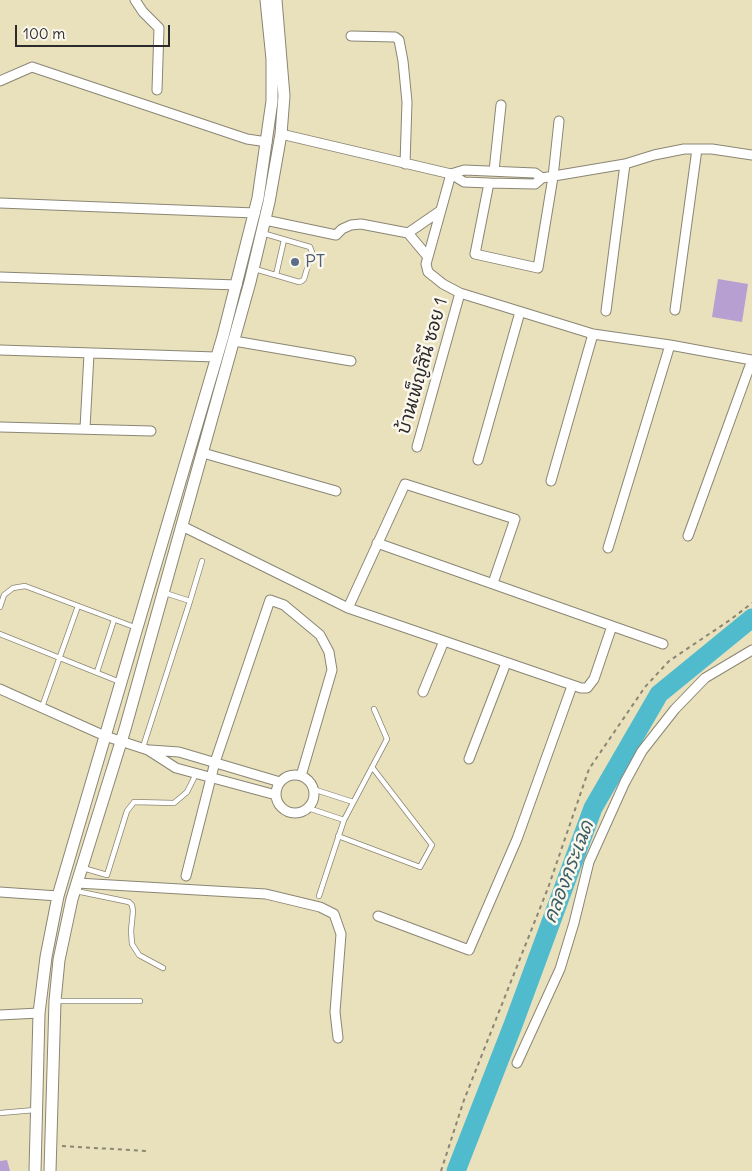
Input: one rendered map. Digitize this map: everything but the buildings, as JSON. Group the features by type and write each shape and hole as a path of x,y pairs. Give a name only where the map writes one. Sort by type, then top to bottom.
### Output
{"street":[{"path":"136,0 143,12 159,28 157,90"},
{"path":"50,1171 54,1001 59,960 76,887 121,741 203,453 262,233 260,217 272,100 272,67 266,0"},
{"path":"35,1171 39,1013 46,957 58,896 237,285 260,217 281,134 284,96 276,0"},
{"path":"351,36 395,37 399,40 407,102 405,164"},
{"path":"0,80 32,67 247,139 267,142"},
{"path":"494,171 501,105"},
{"path":"489,183 475,254 538,268 553,177 559,121"},
{"path":"281,134 451,174 464,182 535,184 542,178 624,164 670,151 712,149 752,155"},
{"path":"675,310 697,149"},
{"path":"606,311 624,164"},
{"path":"451,174 464,170 494,171 535,173 542,178"},
{"path":"451,174 426,264 428,272 443,284 460,293 593,334 670,345 752,360 688,536"},
{"path":"0,203 260,217 336,235 342,229 351,225 362,224 408,234 428,257"},
{"path":"408,234 440,211"},
{"path":"0,277 237,285"},
{"name":"บ้านเพ็ญสินี ซอย 1","path":"417,447 460,293"},
{"path":"478,460 520,312"},
{"path":"551,481 593,334"},
{"path":"234,341 351,361"},
{"path":"608,548 670,345"},
{"path":"0,350 216,358"},
{"path":"85,428 89,354"},
{"path":"0,427 151,431"},
{"path":"203,453 336,491"},
{"path":"348,608 405,484 514,519 493,583"},
{"path":"182,526 348,608 572,686 587,688 591,684 612,626"},
{"path":"377,543 663,644"},
{"path":"186,876 215,762 270,600 284,605 320,635 329,652 332,670 301,776"},
{"path":"424,692 444,641"},
{"path":"517,1064 560,969 589,862 625,782 642,751 675,709 705,678 752,650"},
{"path":"469,759 506,663"},
{"path":"378,916 469,950 517,839 572,686"},
{"path":"0,689 105,736 145,748 179,752 280,782"},
{"path":"145,748 176,768 276,795"},
{"path":"294,775 307,779 313,789 313,799 308,808 297,813 290,813 283,809 278,803 276,795 276,788 280,782 286,777 294,775"},
{"path":"76,887 266,894 320,907 334,914 341,934 335,1012 338,1038"},
{"path":"0,892 58,896"},
{"path":"0,1015 39,1013"},
{"path":"36,1111 51,1112"}],"lane":[{"path":"253,268 302,281 312,252 310,247 262,233"},
{"path":"276,275 284,240"},
{"path":"145,748 202,561"},
{"path":"0,607 4,595 13,588 25,586 137,628"},
{"path":"163,592 190,601"},
{"path":"42,708 78,606"},
{"path":"97,672 114,620"},
{"path":"0,634 121,682"},
{"path":"319,896 344,820 387,740 374,709"},
{"path":"338,836 420,867 432,844 372,767"},
{"path":"82,868 106,875 127,811 134,802 174,803 188,792 196,774"},
{"path":"313,789 353,802"},
{"path":"308,808 344,820"},
{"path":"76,887 129,902 132,905 133,911 132,944 140,955 163,968"},
{"path":"54,1001 140,1001"},
{"path":"0,1114 36,1111"}],"path":[{"path":"441,1171 464,1100 548,888 589,769 645,687 669,661 752,603"},
{"path":"50,1145 146,1151"}],"waterway":[{"name":"คลองกระเฉด","path":"456,1171 513,1025 593,808 659,694 752,618"}],"place":[{"name":"PT","path":"295,262"}]}
